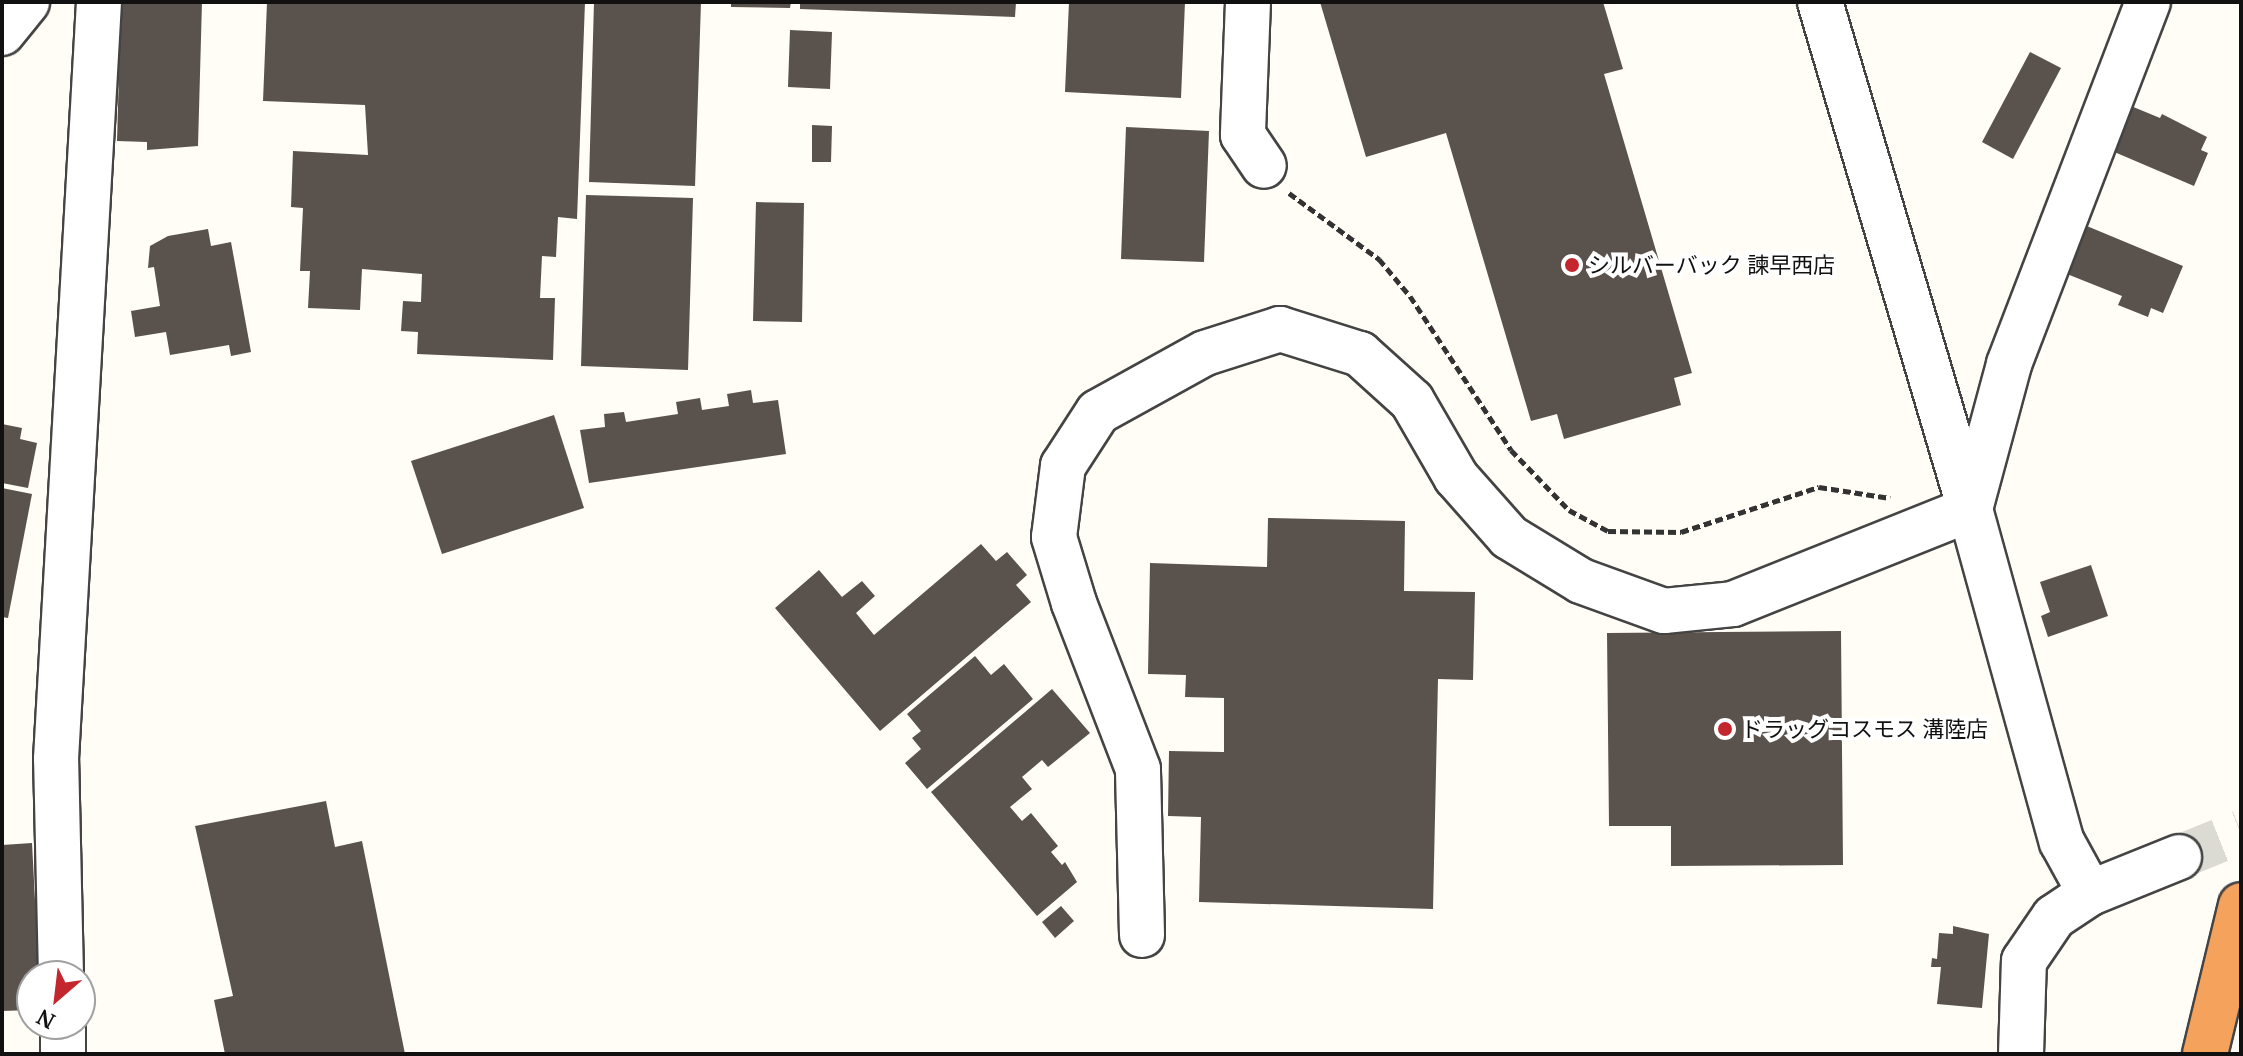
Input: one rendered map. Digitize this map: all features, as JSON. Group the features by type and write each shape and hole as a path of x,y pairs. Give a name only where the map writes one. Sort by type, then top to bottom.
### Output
{"highway":[{"path":"2205,1054 2241,905"}],"street":[{"path":"2,33 27,2"},
{"path":"61,960 56,759 99,2"},
{"path":"1248,2 1243,135 1264,166"},
{"path":"1820,2 1970,509 2062,842 2090,893"},
{"path":"1970,509 2009,364 2148,2"},
{"path":"1142,935 1138,769 1074,603 1054,537 1063,466 1098,412 1205,353 1280,329 1360,354 1412,401 1456,477 1509,537 1581,581 1664,611 1733,604 1970,509"},
{"path":"2021,1054 2024,961 2054,917 2090,893 2179,857"}],"path":[{"path":"1264,166 1296,201 1379,259 1410,296 1511,450 1569,510 1608,531 1681,532 1819,487 1895,498"}],"building":[{"path":"121,2 202,2 198,146 147,150 147,142 117,141"},
{"path":"267,2 585,2 577,219 558,217 556,257 542,256 540,298 555,298 553,360 417,354 418,332 401,331 403,301 421,302 422,274 362,269 360,310 308,308 310,271 300,271 303,208 291,207 293,151 368,155 365,105 263,101"},
{"path":"594,2 701,2 695,186 589,182"},
{"path":"731,2 791,2 790,8 731,7"},
{"path":"800,2 1016,2 1015,17 800,9"},
{"path":"1069,2 1185,2 1181,98 1065,92"},
{"name":"シルバーバック 諫早西店","path":"1320,2 1603,2 1623,69 1604,74 1692,373 1674,378 1681,405 1564,439 1557,414 1531,421 1446,133 1366,157"},
{"path":"790,30 832,32 830,89 788,87"},
{"path":"2030,52 2061,68 2013,159 1982,142"},
{"path":"2131,106 2160,118 2162,114 2207,137 2201,150 2208,153 2194,186 2112,151"},
{"path":"812,125 832,126 831,162 812,162"},
{"path":"1126,127 1209,131 1204,262 1121,259"},
{"path":"586,195 693,198 688,370 581,366"},
{"path":"756,202 804,203 802,322 753,321"},
{"path":"2082,224 2183,266 2163,313 2151,308 2148,317 2118,305 2122,296 2062,272"},
{"path":"208,229 211,246 231,242 251,352 231,356 229,345 170,355 166,332 135,337 131,311 160,306 154,267 148,268 150,246 168,236"},
{"path":"751,390 753,403 778,400 786,454 589,483 580,430 605,427 604,414 624,412 626,422 678,414 676,402 700,398 702,410 729,406 727,394"},
{"path":"554,415 584,508 442,554 411,461"},
{"path":"2,424 22,428 20,439 37,443 28,488 2,483"},
{"path":"2,488 32,494 8,618 2,617"},
{"path":"1268,518 1405,521 1404,591 1475,592 1473,680 1438,679 1433,909 1199,902 1201,817 1168,816 1169,751 1224,752 1224,698 1185,697 1186,675 1148,674 1150,563 1267,567"},
{"path":"981,544 996,561 1007,552 1027,575 1016,585 1031,602 880,731 775,608 819,570 842,597 862,581 875,596 856,613 874,635"},
{"path":"2091,565 2108,616 2048,637 2041,616 2050,612 2040,582"},
{"name":"ドラッグコスモス 溝陸店","path":"1841,631 1843,865 1671,866 1671,826 1609,826 1607,633"},
{"path":"975,656 991,675 1004,664 1033,699 927,789 905,763 921,749 912,738 921,731 907,714"},
{"path":"1052,689 1090,733 1048,767 1042,760 1022,777 1032,789 1010,807 1022,821 1031,813 1058,846 1051,852 1062,865 1065,862 1077,882 1037,916 931,792"},
{"path":"326,801 335,847 362,841 405,1054 225,1054 214,1000 233,996 195,826"},
{"path":"32,843 38,960 16,960 16,1011 2,1011 2,845"},
{"path":"1061,906 1074,921 1055,938 1042,922"},
{"path":"1953,926 1989,934 1982,1008 1937,1004 1941,967 1931,967 1932,958 1937,959 1939,933 1953,934"}],"tunnel":[{"path":"2179,857 2241,832"}],"place":[{"name":"シルバーバック 諫早西店","path":"1572,265"},
{"name":"ドラッグコスモス 溝陸店","path":"1725,729"}]}
